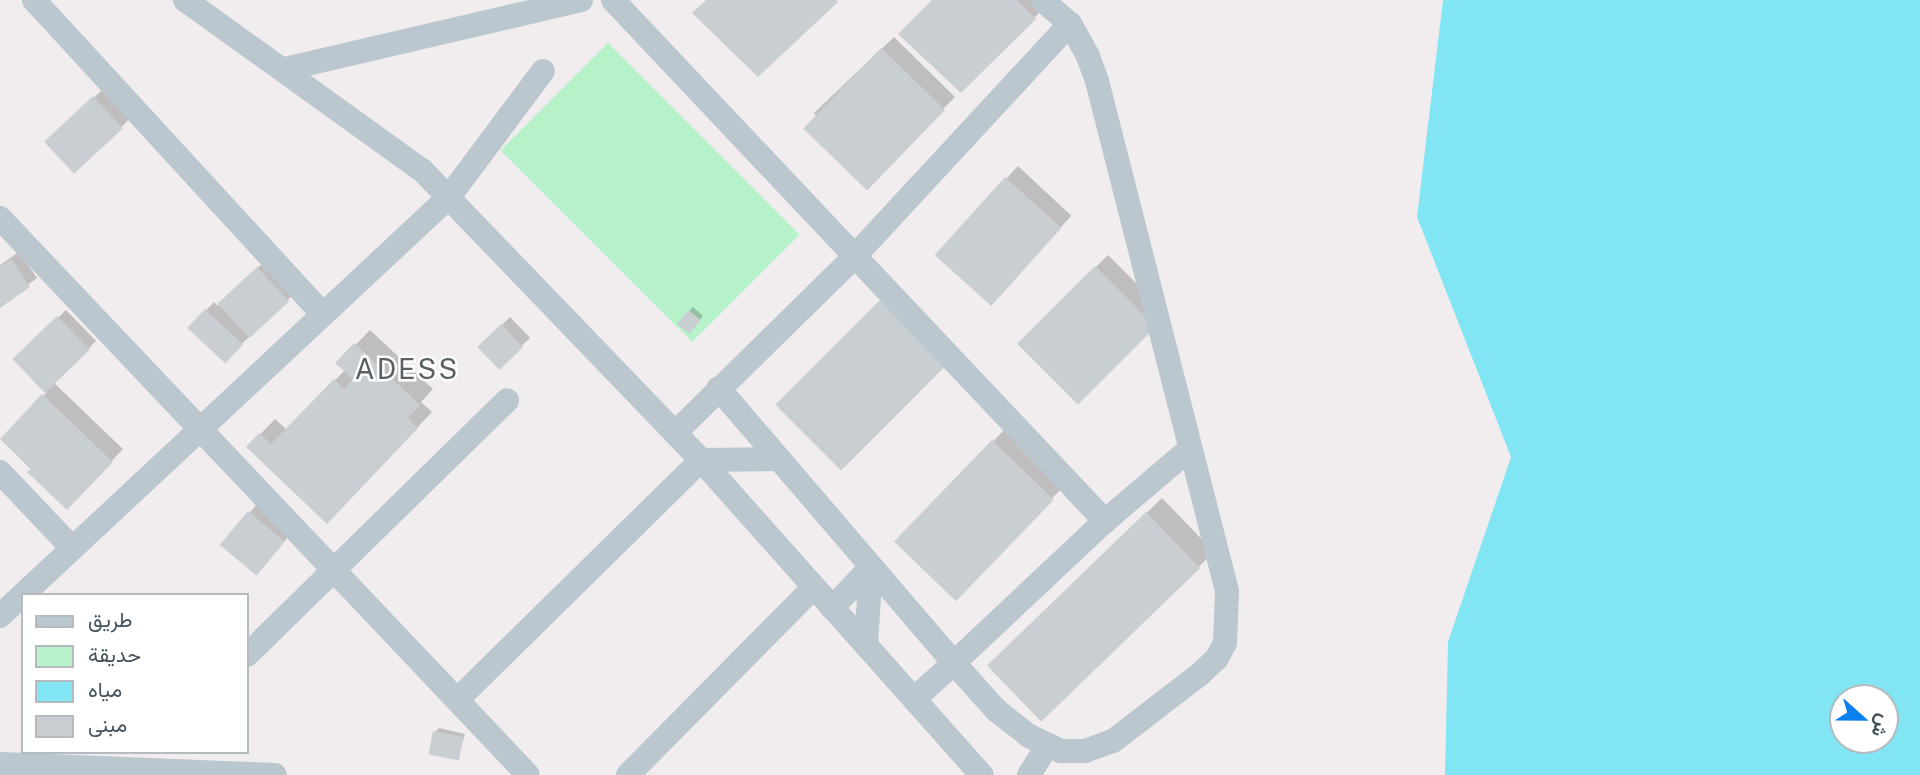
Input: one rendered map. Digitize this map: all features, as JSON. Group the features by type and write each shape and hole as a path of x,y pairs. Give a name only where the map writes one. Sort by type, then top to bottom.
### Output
{"street":[{"path":"34,0 323,314"},
{"path":"185,0 285,69 422,170 701,460 982,775"},
{"path":"285,69 580,0"},
{"path":"613,0 1105,521"},
{"path":"718,388 954,663 996,710 1022,731 1048,745 1072,752 1085,751 1114,741 1200,674 1217,657 1225,643 1227,591 1097,81 1088,56 1070,24 1042,0"},
{"path":"675,433 854,257 1070,24"},
{"path":"24,593 449,197 543,71"},
{"path":"0,218 528,775"},
{"path":"248,654 507,400"},
{"path":"914,699 1105,521 1190,449"},
{"path":"457,700 701,460 778,459"},
{"path":"0,472 72,548"},
{"path":"832,608 871,567"},
{"path":"866,645 871,567"},
{"path":"628,775 814,587"},
{"path":"0,616 21,596"},
{"path":"832,608 909,611"},
{"path":"1029,775 1048,745"},
{"path":"0,764 138,761 275,775"}],"green space":[{"path":"608,43 800,235 692,342 501,150"}],"water":[{"path":"1443,0 1920,0 1920,775 1445,775 1448,642 1511,457 1417,217"}],"building":[{"path":"706,0 838,2 758,77 692,13"},
{"path":"932,0 1017,0 1036,19 961,93 898,34"},
{"path":"881,48 945,110 867,190 803,129"},
{"path":"93,96 123,128 74,174 44,142"},
{"path":"1005,177 1061,228 991,306 935,255"},
{"path":"11,259 30,287 0,308 0,266"},
{"path":"1095,266 1156,327 1078,405 1017,344"},
{"path":"257,267 289,301 250,338 218,304"},
{"path":"880,300 946,366 841,470 775,405"},
{"path":"205,309 243,344 225,363 187,328"},
{"path":"688,310 701,320 690,334 677,324"},
{"path":"57,316 90,350 45,393 12,359"},
{"path":"501,324 523,347 499,370 477,347"},
{"path":"354,343 420,405 408,418 418,428 327,524 246,447 259,433 271,444 334,379 344,389 353,379 335,363"},
{"path":"42,394 113,462 67,510 27,472 31,469 0,439"},
{"path":"992,440 1054,500 956,601 894,541"},
{"path":"248,511 285,542 256,576 220,545"},
{"path":"1146,512 1200,568 1041,722 987,666"},
{"path":"433,731 463,737 459,760 428,755"}],"district":[{"name":"ADESS","path":"407,369"}]}
